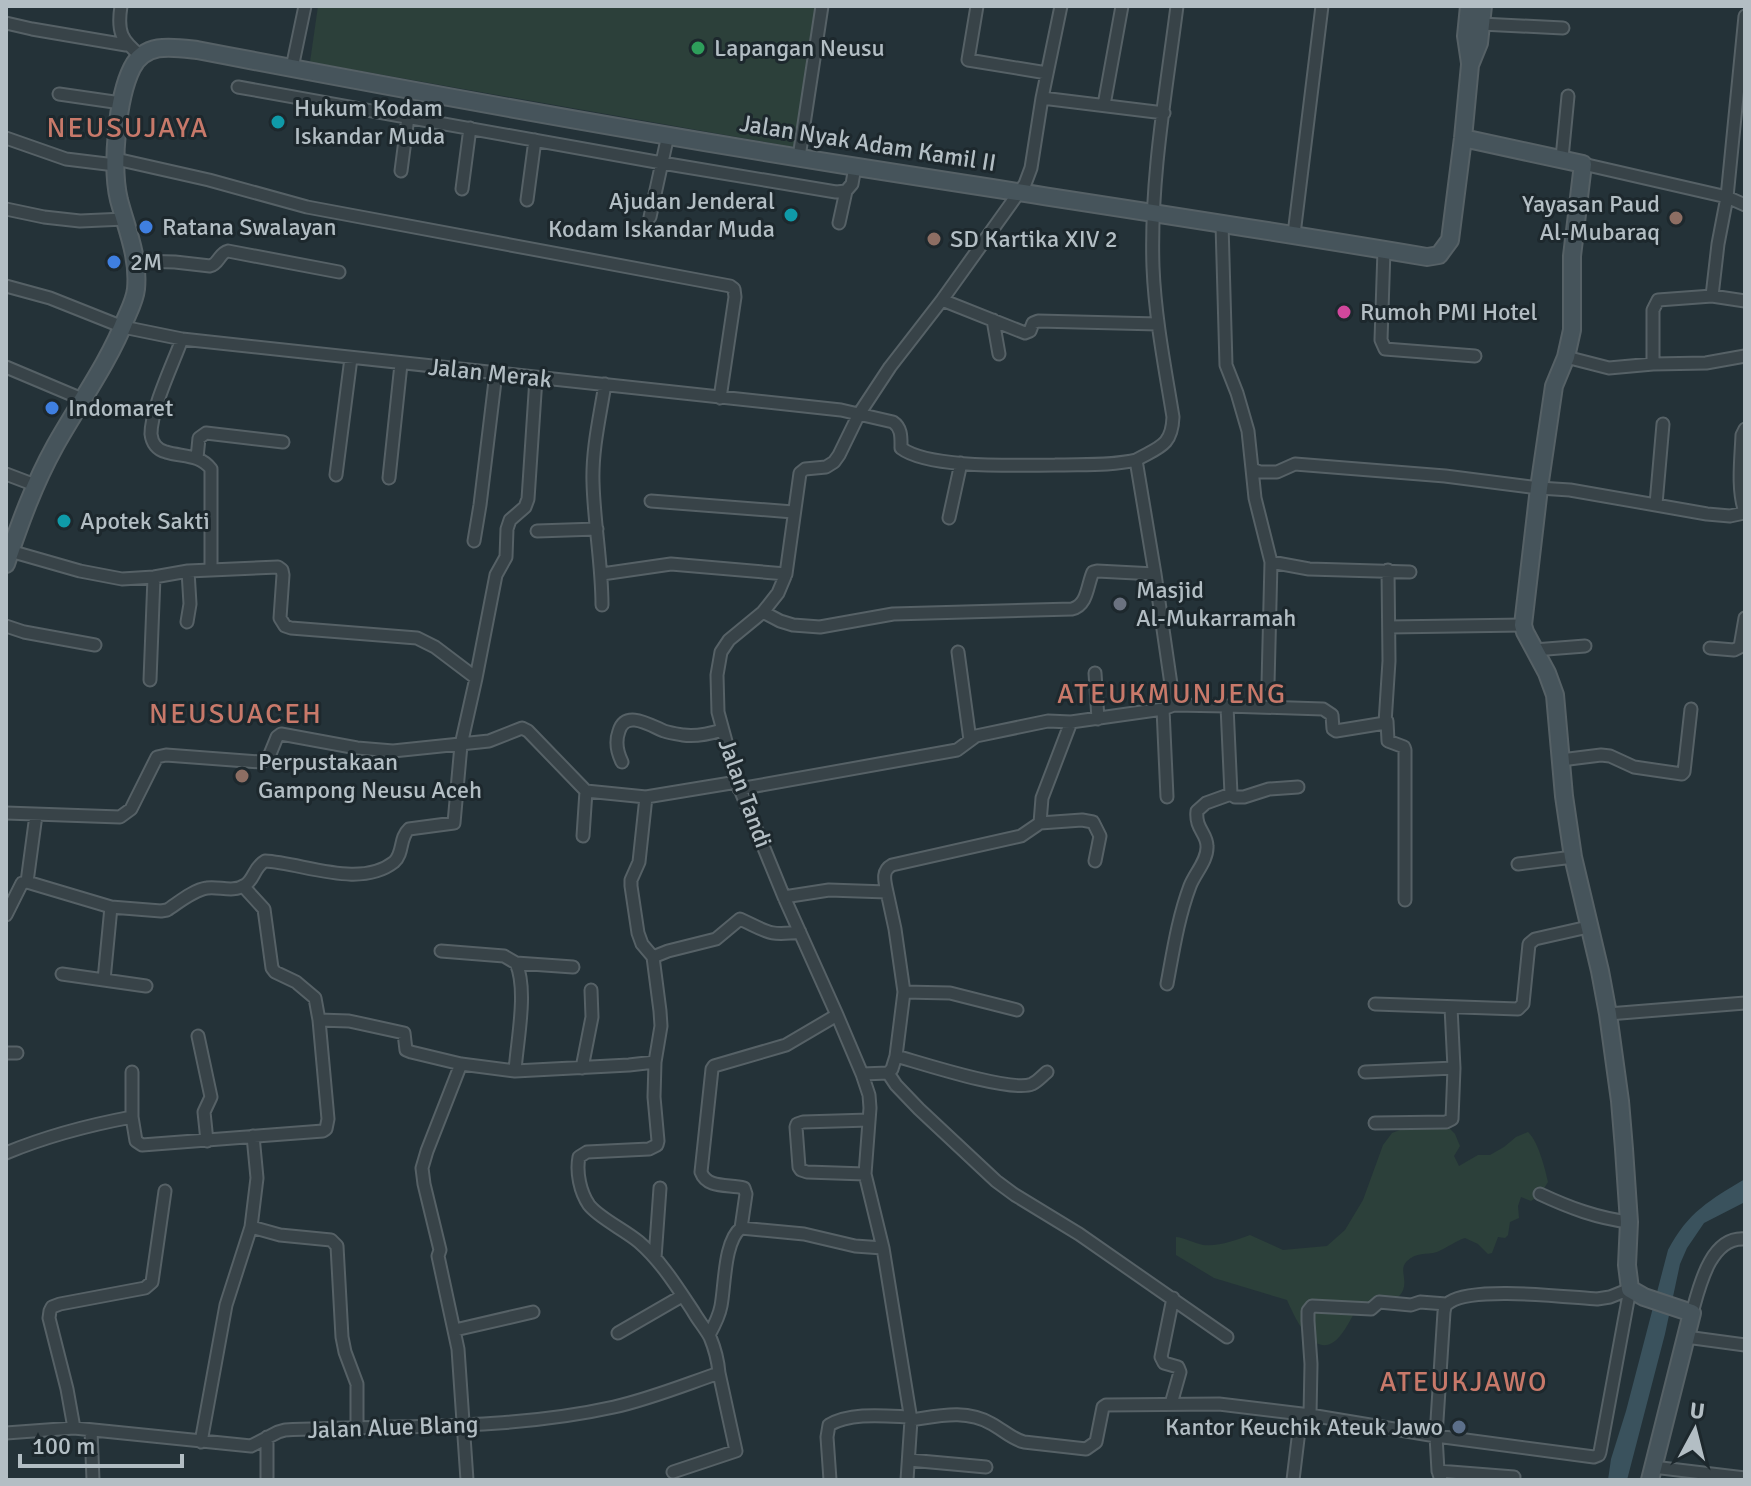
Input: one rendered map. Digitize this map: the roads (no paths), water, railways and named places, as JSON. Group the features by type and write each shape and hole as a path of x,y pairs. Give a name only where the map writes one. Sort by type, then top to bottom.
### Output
{"street":[{"path":"120,6 119,26 126,45"},
{"path":"292,68 305,6"},
{"path":"799,157 822,6"},
{"path":"977,6 968,60 1047,73"},
{"name":"Jalan Tandi","path":"907,1480 911,1419 883,1248 865,1174 870,1101 862,1074 738,786 722,730 717,688 718,663 729,640 763,612 778,593 789,563 800,473 834,462 859,414 890,367 1020,192 1031,168 1061,6"},
{"path":"1104,105 1122,6"},
{"path":"949,518 961,463 1112,464 1136,460 1169,440 1173,417 1158,324 1153,268 1153,213 1177,6"},
{"path":"1294,234 1322,6"},
{"path":"1469,6 1466,36 1470,65 1463,138 1727,197 1745,205"},
{"path":"1470,65 1479,43 1483,6"},
{"path":"1712,296 1727,197 1745,16"},
{"path":"6,23 126,45 141,56 133,66 121,103 116,162 119,198 136,261 136,292 123,327 102,368 35,485 8,558 122,579 188,571 278,567 283,575 280,618 285,626 417,638 435,647 476,678"},
{"path":"1481,24 1563,28"},
{"name":"Jalan Nyak Adam Kamil II","path":"141,56 152,49 166,47 197,50 855,167 1427,257 1439,255 1450,240 1463,138"},
{"path":"238,87 662,163 836,192 846,191"},
{"path":"59,94 121,103"},
{"path":"1562,158 1568,96"},
{"path":"1042,98 1164,113"},
{"path":"527,200 534,112"},
{"path":"401,171 408,117"},
{"path":"462,189 470,128"},
{"path":"650,217 668,135"},
{"path":"6,138 66,159 116,162 209,180 307,207 730,286 734,289 735,297 720,398"},
{"path":"830,1480 827,1437 829,1425 839,1420 869,1416 911,1419 958,1414 983,1419 1024,1442 1086,1449 1096,1442 1104,1406 1219,1404 1306,1414 1590,1457 1599,1455 1637,1293 1627,1265 1629,1222 1620,1101 1600,971 1573,857 1555,695 1523,625 1554,386 1566,357 1572,330 1572,256 1583,164"},
{"path":"839,223 855,167"},
{"path":"6,209 80,221 125,219"},
{"path":"1222,224 1226,365 1248,431 1255,498 1271,562 1268,684"},
{"path":"1384,250 1381,340 1385,349 1475,356"},
{"path":"136,261 210,266 228,251 339,272"},
{"name":"Jalan Merak","path":"6,286 50,298 123,327 182,339 841,410 893,422 901,432 901,448 908,454 961,463"},
{"path":"1653,364 1655,302 1712,296 1745,301"},
{"path":"942,300 1025,333 1038,321 1158,324"},
{"path":"993,320 999,354"},
{"path":"182,339 157,406 151,436 154,445 163,452 197,458 208,464 212,475 211,570"},
{"path":"1566,357 1609,368 1706,363 1745,356"},
{"path":"336,475 351,358"},
{"path":"389,478 401,364"},
{"path":"6,367 82,399"},
{"path":"474,541 496,373"},
{"path":"6,915 22,883 27,882 111,907 161,911 202,889 235,889 248,884 259,865 265,861 355,875 375,872 396,861 404,833 409,829 454,823 461,745 496,575 506,557 510,520 525,507 528,499 536,378"},
{"path":"602,605 602,574 592,480 605,384"},
{"path":"1656,504 1663,424"},
{"path":"1252,469 1277,472 1295,464 1364,468 1570,490 1730,516 1744,512 1741,473 1742,435 1745,429"},
{"path":"197,458 199,438 206,433 283,442"},
{"path":"1136,460 1155,574 1169,707 1167,797"},
{"path":"6,474 35,485"},
{"path":"651,501 793,512"},
{"path":"537,531 597,529"},
{"path":"1271,562 1309,569 1410,572"},
{"path":"602,574 671,564 786,574"},
{"path":"1388,570 1388,741 1405,750 1405,900"},
{"path":"187,622 190,604 188,571"},
{"path":"763,612 793,625 820,627 881,614 1072,609 1079,608 1083,603 1093,572 1155,574"},
{"path":"150,680 154,577"},
{"path":"1710,648 1734,650 1740,647 1745,618"},
{"path":"1389,627 1523,625"},
{"path":"6,626 95,645"},
{"path":"1534,650 1585,646"},
{"path":"958,652 970,740"},
{"path":"1095,673 1098,719"},
{"path":"1227,706 1231,794"},
{"path":"6,813 120,817 131,809 157,757 166,755 260,762 268,759 281,734 393,751 489,741 525,729 586,791 646,797 738,786 957,750 976,736 1048,721 1098,719 1169,707 1323,709 1332,715 1333,729 1336,731 1387,721"},
{"path":"1561,760 1610,756 1634,767 1682,774 1691,709"},
{"path":"622,762 617,752 617,742 620,728 625,722 645,722 684,735 722,730"},
{"path":"1040,823 1042,798 1071,722"},
{"path":"1231,794 1244,797 1269,789 1298,787"},
{"path":"583,836 586,791"},
{"path":"1167,984 1189,888 1207,848 1197,823 1197,811 1206,803 1231,794"},
{"path":"646,797 639,862 631,886 638,933 642,944 653,957 661,1026 655,1062 657,1145 649,1149 587,1152 579,1157 578,1170 582,1192 594,1211 619,1226 655,1258 709,1335 736,1451 673,1472"},
{"path":"27,882 36,815"},
{"path":"862,1074 888,1073 896,1056 904,992 884,875 888,867 1021,836 1040,823 1082,820 1093,822 1100,836 1095,861"},
{"path":"1518,864 1573,857"},
{"path":"132,1072 132,1117 139,1145 323,1131 328,1125 315,998 272,968 264,909 243,886"},
{"path":"784,897 829,890 887,892"},
{"path":"104,980 111,907"},
{"path":"653,957 716,939 740,919 761,931 778,934 800,932"},
{"path":"1375,1004 1518,1009 1523,1004 1529,944 1535,939 1588,927"},
{"path":"441,951 504,956 516,963 573,967"},
{"path":"515,1071 521,999 516,963"},
{"path":"62,974 146,986"},
{"path":"582,1068 592,1017 591,990"},
{"path":"904,992 950,993 1017,1010"},
{"path":"1608,1014 1745,1003"},
{"path":"1375,1123 1449,1121 1453,1115 1451,1007"},
{"path":"709,1335 721,1309 729,1252 733,1236 741,1228 746,1194 744,1188 709,1183 702,1178 712,1069 786,1045 837,1015"},
{"path":"319,1020 360,1023 404,1033 406,1050 411,1052 461,1064 515,1071 655,1062"},
{"path":"198,1036 211,1097 204,1112 207,1141"},
{"path":"896,1056 994,1083 1025,1085 1047,1072"},
{"path":"461,1064 422,1168 458,1349 467,1480"},
{"path":"1365,1072 1454,1068"},
{"path":"888,1073 919,1109 996,1181 1079,1234 1227,1337"},
{"path":"6,1153 46,1137 132,1117"},
{"path":"865,1174 801,1170 796,1127 803,1122 869,1120"},
{"path":"201,1442 226,1305 251,1227 257,1178 253,1136"},
{"path":"655,1258 660,1188"},
{"path":"74,1428 51,1330 50,1311 60,1304 145,1288 152,1282 165,1191"},
{"path":"1540,1194 1574,1210 1629,1222"},
{"path":"251,1227 280,1235 331,1240 337,1246 342,1337 357,1384 357,1426"},
{"path":"741,1228 804,1234 855,1246 883,1248"},
{"path":"1742,1236 1710,1260 1687,1312 1686,1337 1652,1473 1745,1478"},
{"path":"1293,1480 1306,1414 1311,1364 1308,1311 1312,1306 1371,1309 1379,1302 1446,1304 1468,1297 1505,1293 1597,1299 1637,1293 1687,1312"},
{"path":"618,1333 682,1296"},
{"path":"1171,1404 1180,1372 1178,1367 1164,1363 1161,1357 1173,1298"},
{"path":"1446,1304 1436,1436 1439,1475 1514,1477"},
{"path":"455,1330 533,1312"},
{"path":"1686,1337 1745,1345"},
{"name":"Jalan Alue Blang","path":"6,1433 74,1428 251,1446 285,1430 463,1426 532,1420 614,1407 659,1394 718,1368"},
{"path":"91,1430 93,1480"},
{"path":"267,1437 267,1480"},
{"path":"909,1460 986,1467"}],"water":[{"path":"1745,1179 1745,1202 1704,1223 1687,1248 1680,1264 1627,1480 1608,1480 1668,1250 1692,1216"}],"place":[{"name":"Lapangan Neusu","path":"698,48"},
{"name":"Hukum Kodam Iskandar Muda","path":"278,122"},
{"name":"Ajudan Jenderal Kodam Iskandar Muda","path":"791,215"},
{"name":"Yayasan Paud Al-Mubaraq","path":"1676,218"},
{"name":"Ratana Swalayan","path":"146,227"},
{"name":"SD Kartika XIV 2","path":"934,239"},
{"name":"2M","path":"114,262"},
{"name":"Rumoh PMI Hotel","path":"1344,312"},
{"name":"Indomaret","path":"52,408"},
{"name":"Apotek Sakti","path":"64,521"},
{"name":"Masjid Al-Mukarramah","path":"1120,604"},
{"name":"Perpustakaan Gampong Neusu Aceh","path":"242,776"},
{"name":"Kantor Keuchik Ateuk Jawo","path":"1459,1427"}],"district":[{"name":"NEUSUJAYA","path":"128,128"},
{"name":"ATEUKMUNJENG","path":"1172,694"},
{"name":"NEUSUACEH","path":"236,714"},
{"name":"ATEUKJAWO","path":"1464,1382"}]}
